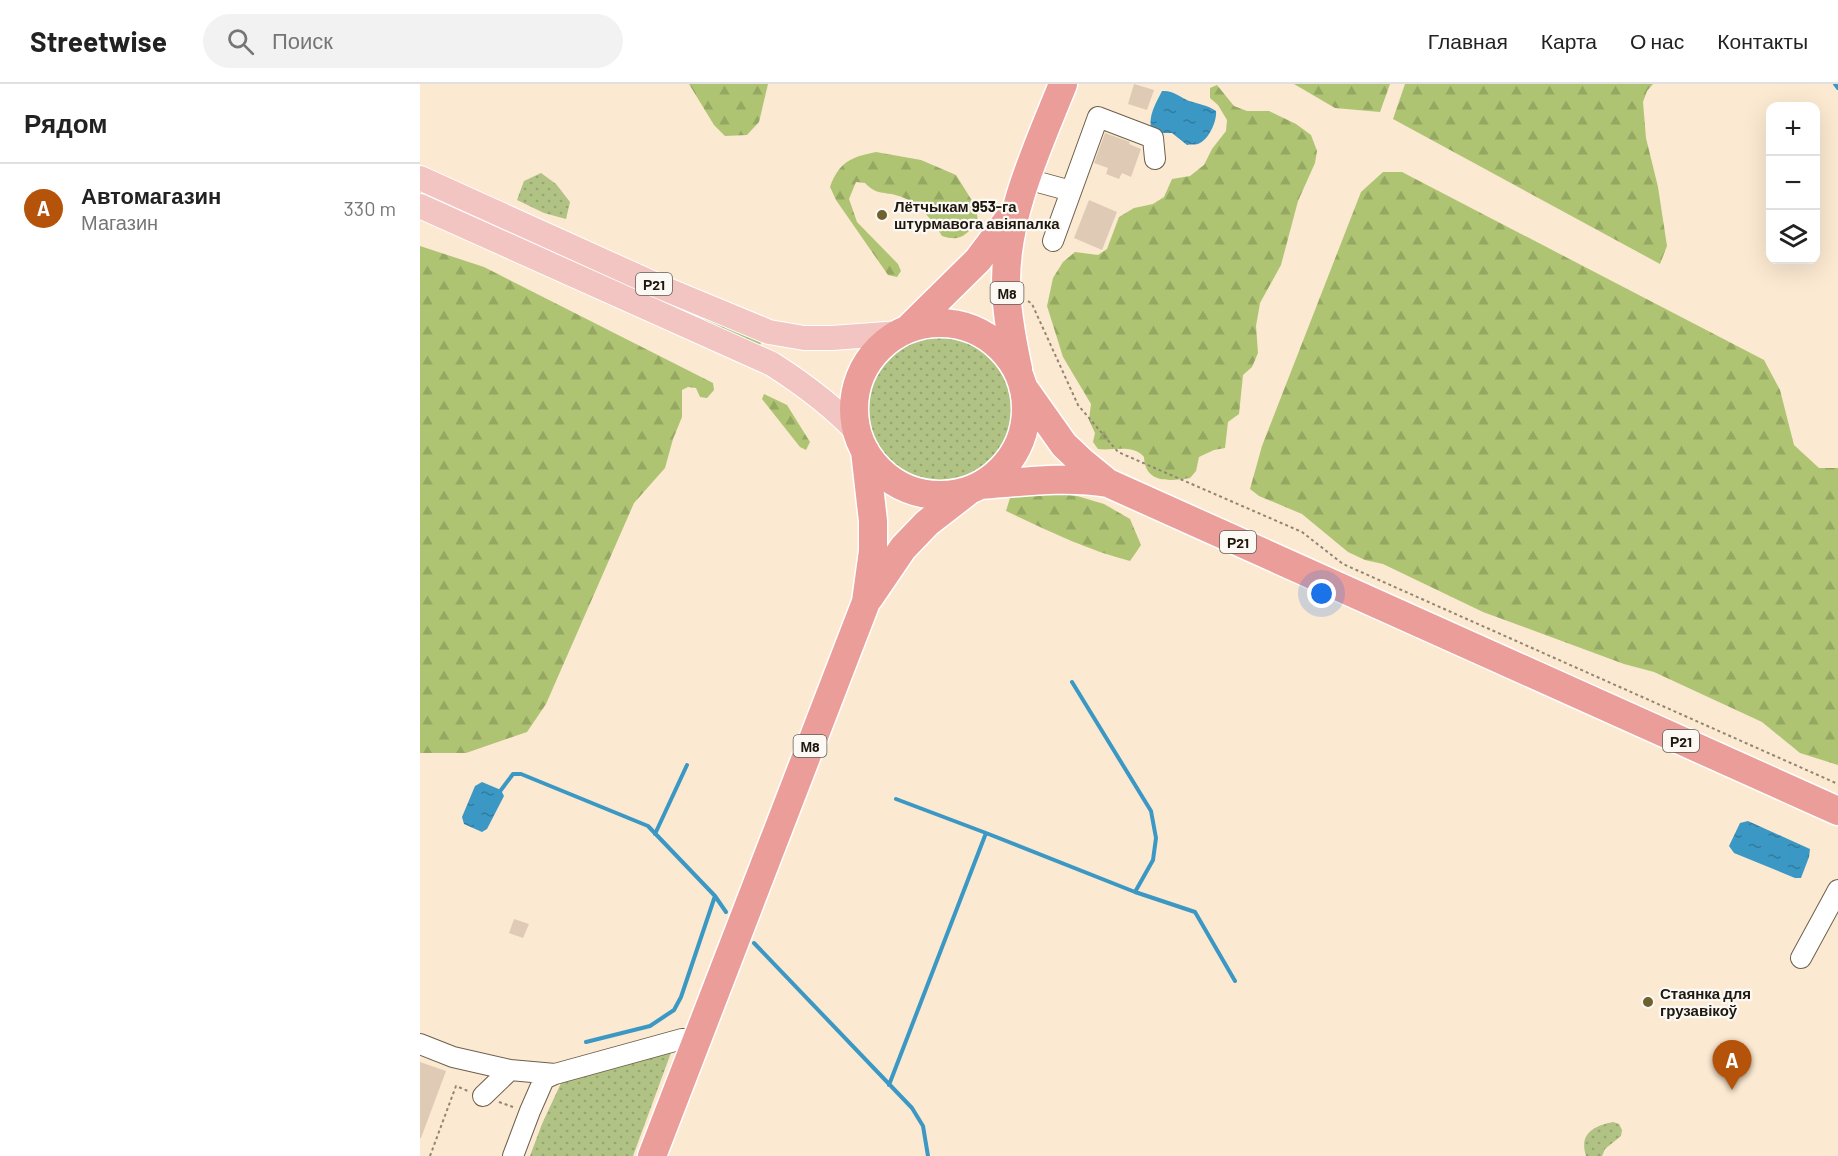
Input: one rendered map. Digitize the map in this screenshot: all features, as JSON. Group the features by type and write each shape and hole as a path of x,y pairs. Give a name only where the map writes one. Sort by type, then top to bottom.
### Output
{"highway":[{"name":"М8","path":"652,1156 866,602 903,548 927,523 996,474 1010,460 1018,445 1024,427 1026,410 1006,291 1009,245 1015,211 1063,84"},
{"name":"М8","path":"904,331 978,260 1015,211"},
{"name":"М8","path":"866,602 873,551 873,521 854,401 858,382 868,361 890,339 904,331 928,324 943,323 970,328 996,344 1009,357 1021,381"},
{"name":"Р21","path":"1021,381 1064,444 1081,462 1108,483 1838,812"},
{"name":"М8","path":"861,442 880,471 897,484 914,491 930,495 950,495 975,487"},
{"name":"Р21","path":"975,487 1066,479 1108,483"}],"main road":[{"name":"Р21","path":"420,178 663,288 769,332 804,338 832,338 904,331"},
{"name":"Р21","path":"420,206 772,364 841,415 861,442"}],"lane":[{"path":"1053,241 1098,117 1153,138 1155,159"},
{"path":"1027,179 1071,191"},
{"path":"1801,958 1838,890"},
{"path":"513,1156 522,1109 544,1079 682,1039 696,1041"},
{"path":"420,1044 453,1057 510,1070 555,1074"},
{"path":"483,1096 510,1070"}],"path":[{"path":"1006,291 1017,294 1032,304 1078,405 1118,452 1302,532 1342,564 1838,784"},
{"path":"430,1156 456,1086 522,1109"}],"green space":[{"path":"689,84 768,84 759,122 747,135 725,136 714,125"},
{"path":"1294,84 1390,84 1380,112 1335,108"},
{"path":"1405,84 1653,84 1647,91 1643,102 1646,138 1658,187 1667,246 1660,264 1393,119"},
{"path":"1217,85 1234,106 1247,111 1269,111 1296,124 1311,135 1317,151 1315,163 1298,201 1281,265 1260,303 1256,326 1258,353 1252,367 1243,375 1239,414 1228,422 1225,448 1199,457 1196,471 1190,478 1167,480 1160,479 1149,472 1145,466 1144,457 1139,453 1129,449 1098,449 1093,442 1095,433 1089,420 1091,404 1063,357 1047,306 1053,278 1063,262 1075,252 1098,255 1107,249 1119,217 1134,208 1153,204 1164,197 1172,179 1190,176 1204,165 1212,149 1226,131 1227,120 1218,105 1210,98 1210,88"},
{"path":"876,152 921,160 956,175 976,207 978,222 970,231 958,238 948,238 942,236 919,207 906,199 877,192 865,183 856,182 849,199 857,222 898,264 901,271 897,277 888,275 836,200 830,187 837,172 847,162"},
{"path":"1383,172 1402,172 1764,360 1780,390 1794,445 1819,468 1838,468 1838,765 1800,753 1762,722 1654,672 1624,664 1483,612 1383,564 1365,560 1348,552 1302,514 1259,496 1250,489 1262,446 1361,192"},
{"path":"541,173 556,184 570,202 566,219 544,213 517,200 524,181"},
{"path":"420,187 762,340 759,348 420,196"},
{"path":"420,246 484,267 713,383 714,390 707,398 700,397 696,388 688,387 682,390 682,417 665,468 634,503 546,704 527,732 466,753 420,753"},
{"path":"938,329 968,335 993,352 1010,377 1016,407 1010,437 993,462 968,479 938,485 908,479 883,462 866,437 860,407 866,377 883,352 908,335"},
{"path":"764,394 787,405 810,442 806,450 800,447 762,399"},
{"path":"1055,493 1077,496 1104,504 1130,519 1141,545 1130,561 1082,545 1006,511 1010,498"},
{"path":"672,1050 633,1156 530,1156 562,1081"},
{"path":"1613,1122 1619,1124 1622,1130 1621,1136 1605,1149 1602,1156 1586,1156 1584,1142 1589,1132"}],"water":[{"path":"1162,91 1173,93 1216,111 1212,130 1206,139 1198,144 1187,145 1172,133 1152,131 1151,115"},
{"path":"482,782 501,790 504,796 487,829 482,832 464,824 462,817 475,786"},
{"path":"1748,821 1810,849 1801,878 1795,878 1734,853 1729,846 1740,823"}],"building":[{"path":"1134,84 1154,90 1147,110 1128,104"},
{"path":"1105,133 1130,142 1129,144 1141,149 1131,177 1122,173 1119,179 1106,174 1108,168 1094,163"},
{"path":"1089,200 1117,212 1102,250 1074,238"},
{"path":"514,919 529,924 523,938 509,933"},
{"path":"420,1062 446,1071 421,1138 420,1138"}],"waterway":[{"path":"1835,84 1838,88"},
{"path":"1072,682 1151,811 1156,838 1153,860 1135,892"},
{"path":"655,834 687,765"},
{"path":"501,790 513,774 521,774 648,826 715,896 726,912"},
{"path":"896,799 986,833"},
{"path":"889,1085 986,833 1135,892 1195,912 1235,981"},
{"path":"586,1042 650,1026 674,1010 681,997 715,896"},
{"path":"754,943 912,1108 923,1126 928,1156"}],"place":[{"name":"Лётчыкам 953-га штурмавога авіяпалка","path":"882,215"},
{"name":"Стаянка для грузавікоў","path":"1648,1002"},
{"name":"Автомагазин","path":"1732,1090"}]}
